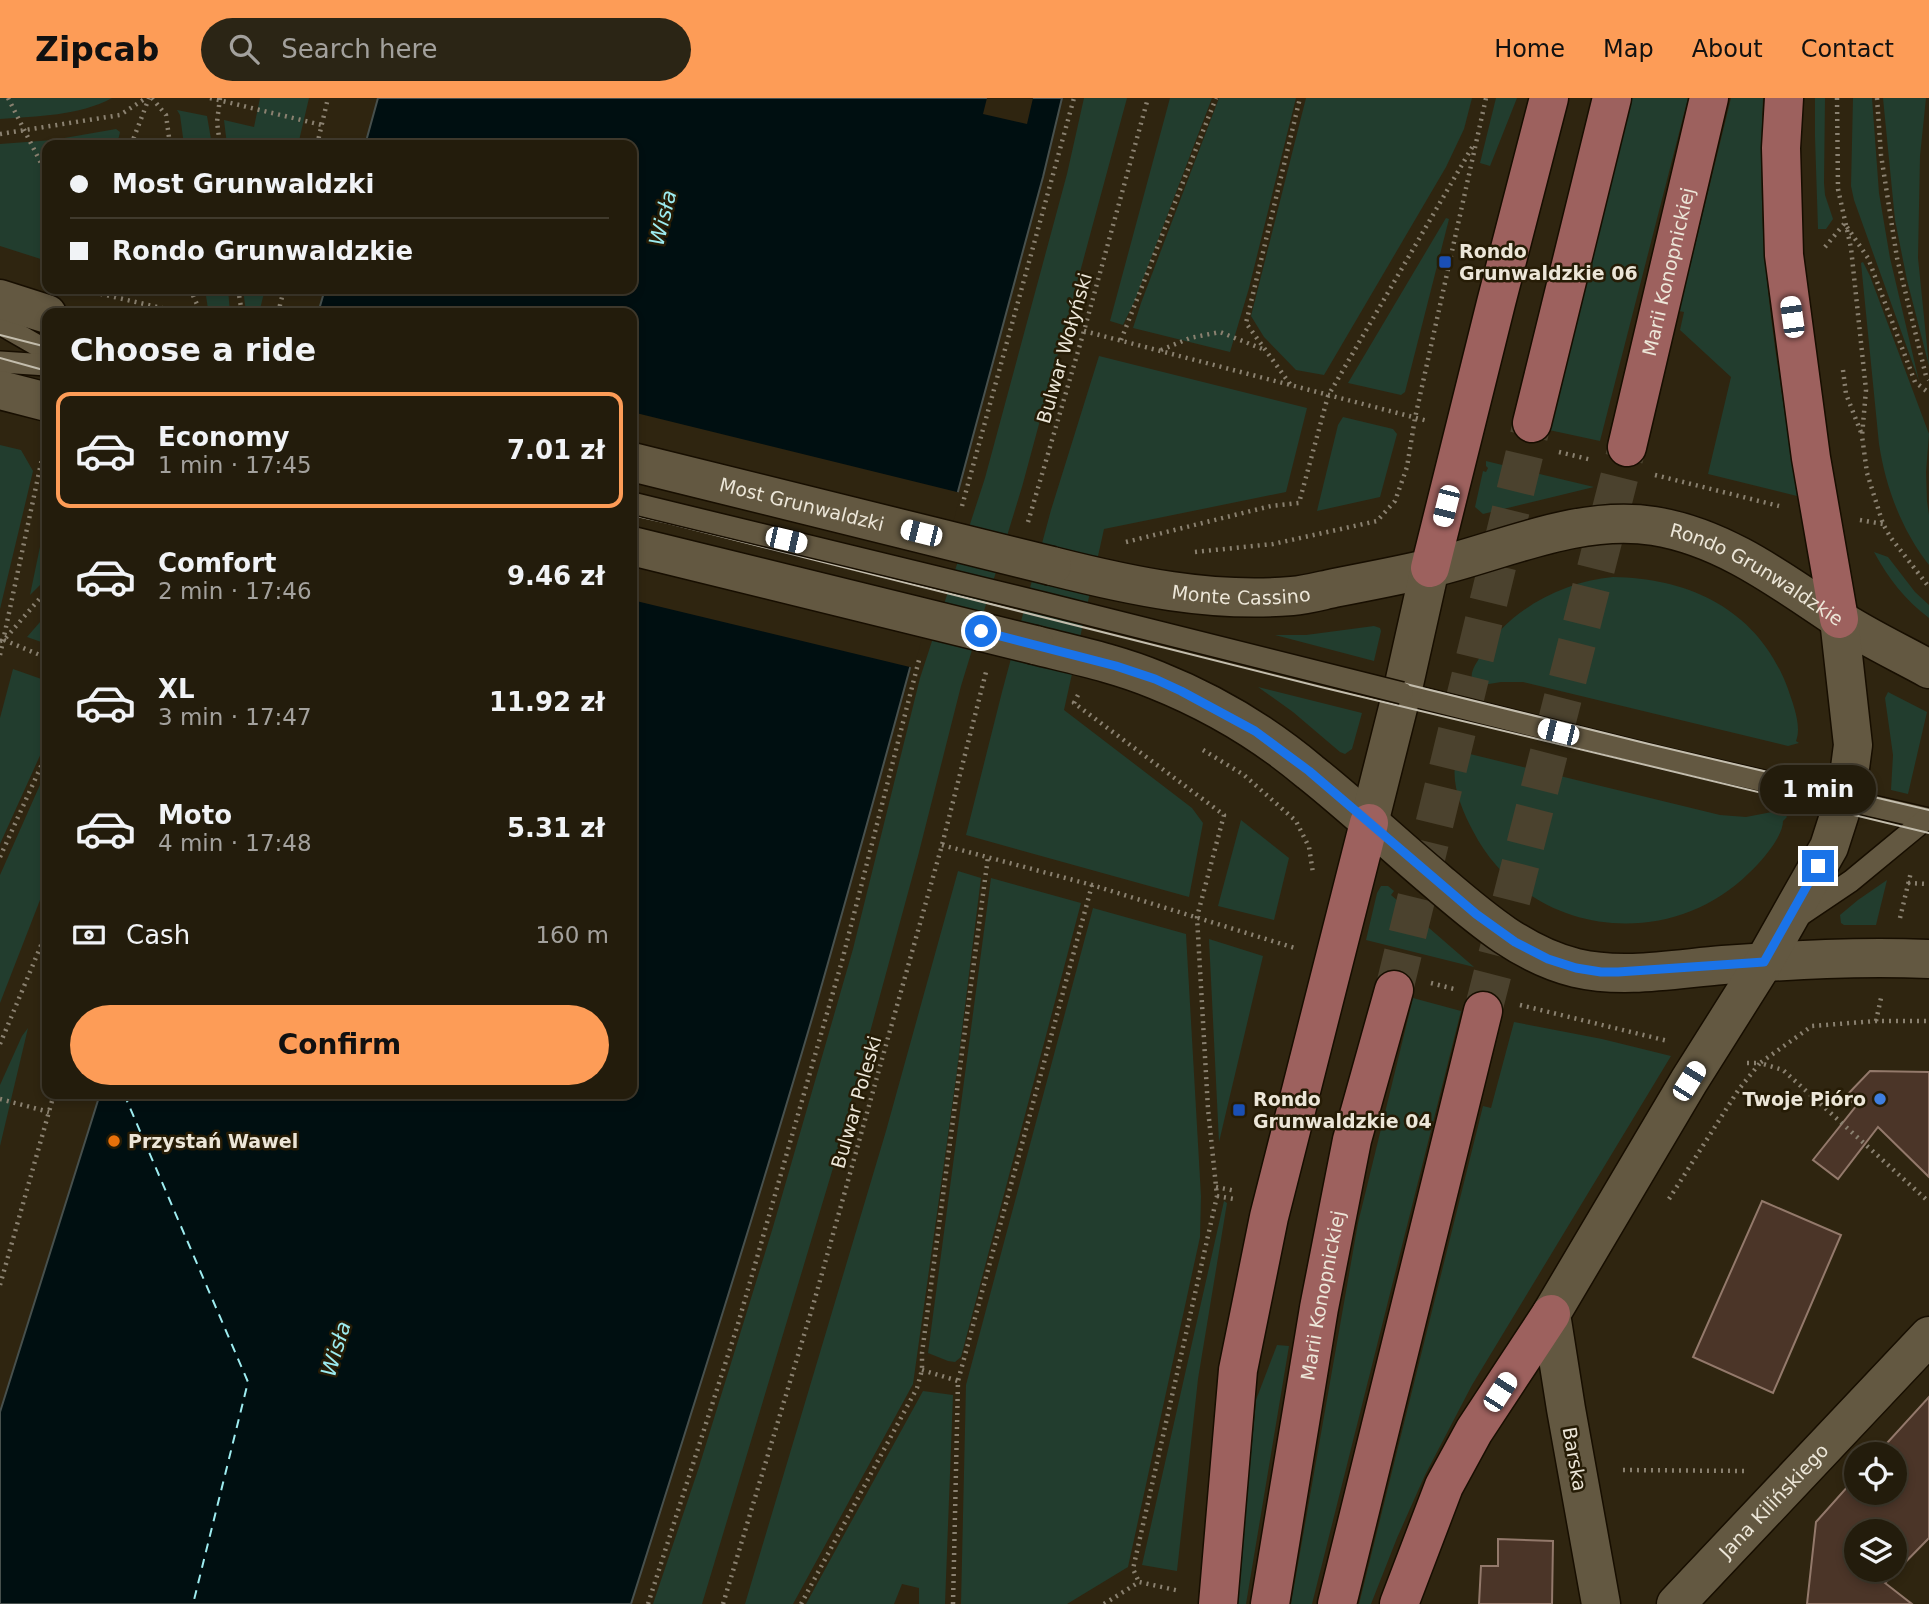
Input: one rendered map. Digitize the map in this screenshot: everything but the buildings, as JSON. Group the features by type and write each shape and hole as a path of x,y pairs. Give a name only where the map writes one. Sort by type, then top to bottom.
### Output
{"main road":[{"path":"1430,568 1549,98"},
{"path":"1532,423 1612,98"},
{"name":"Marii Konopnickiej","path":"1627,447 1709,98"},
{"path":"1784,98 1781,148 1784,255 1811,458 1839,619"},
{"path":"1201,1598 1241,1358 1269,1217 1369,823"},
{"name":"Marii Konopnickiej","path":"1269,1604 1319,1308 1352,1140 1394,990"},
{"path":"1337,1604 1483,1011"},
{"path":"1399,1604 1444,1486 1474,1432 1551,1314"}],"street":[{"path":"0,299 42,312"},
{"path":"0,390 42,401"},
{"name":"Most Grunwaldzki","path":"637,463 1052,566"},
{"name":"Rondo Grunwaldzkie","path":"1430,568 1578,527 1616,523 1654,526 1692,536 1728,551 1778,578 1839,619 1853,745 1845,800 1829,847 1764,962"},
{"path":"637,547 1116,666 1181,691 1255,731 1309,771 1476,914 1515,942 1548,959 1588,970 1634,972 1764,962 1890,957 1929,959"},
{"name":"Monte Cassino","path":"1052,566 1105,579 1222,597 1295,596 1430,568"},
{"path":"1369,823 1430,568"},
{"path":"1839,619 1929,669"},
{"path":"1551,1314 1682,1093 1764,962"},
{"name":"Barska","path":"1551,1314 1601,1604"},
{"name":"Jana Kilińskiego","path":"1676,1604 1929,1336"}],"lane":[{"path":"0,324 42,348"},
{"path":"0,362 42,365"},
{"path":"637,504 1663,758 1928,819"},
{"path":"1785,925 1851,881 1928,819"}],"path":[{"path":"8,98 42,164"},
{"path":"0,134 120,115 149,98"},
{"path":"133,140 149,98"},
{"path":"149,98 166,115 169,140"},
{"path":"209,98 322,124"},
{"path":"318,140 328,98"},
{"path":"970,475 1074,98"},
{"name":"Bulwar Wołyński","path":"1027,527 1148,98"},
{"path":"1121,340 1216,98"},
{"path":"1291,386 1246,323 1300,98"},
{"path":"1193,552 1273,544 1377,521 1395,501 1407,467 1415,418 1486,98"},
{"path":"1837,98 1838,189 1851,248 1866,390 1862,436 1867,473 1883,524 1929,587"},
{"path":"1877,98 1881,155 1897,258 1929,380"},
{"path":"219,140 217,122 220,99"},
{"path":"1137,545 1126,541 1271,506 1299,502 1328,396 1476,141"},
{"path":"1825,247 1844,224"},
{"path":"1844,224 1868,258 1915,382 1929,393"},
{"path":"102,294 162,308"},
{"path":"1084,331 1415,418"},
{"path":"1159,351 1190,338 1220,332 1266,350"},
{"path":"1842,367 1846,394 1862,436"},
{"path":"0,655 1,640 42,460"},
{"path":"1,640 42,595"},
{"path":"1,640 42,656"},
{"name":"Bulwar Poleski","path":"723,1604 814,1302 942,845 988,665"},
{"path":"1080,690 1074,703 1224,815 1197,917 1208,1109 1217,1196 1133,1569 1139,1582"},
{"path":"648,1604 741,1310 842,961 905,711"},
{"path":"1201,749 1244,775 1296,821 1309,847 1314,876"},
{"path":"0,858 42,764"},
{"path":"942,845 1092,885 1297,949 1300,939"},
{"path":"801,1604 917,1388 922,1370 988,857"},
{"path":"1897,930 1913,865"},
{"path":"1908,883 1929,884"},
{"path":"953,1604 958,1381 1092,885"},
{"path":"0,1044 42,943"},
{"path":"1876,1021 1883,991"},
{"path":"1760,1063 1812,1027 1876,1021 1929,1021"},
{"path":"1736,1062 1760,1063 1783,1070 1929,1202"},
{"path":"0,1099 49,1112"},
{"path":"0,1286 53,1099"},
{"path":"1216,1187 1237,1191"},
{"path":"1217,1196 1236,1199"},
{"path":"922,1370 958,1381"},
{"path":"1623,1470 1752,1471"},
{"path":"1104,1604 1139,1582 1201,1598"}],"green space":[{"path":"0,98 112,98 72,112 0,119"},
{"path":"260,98 309,98 299,140 226,140 224,120 254,127"},
{"path":"1084,98 1127,98 1022,487 961,686 833,1168 702,1604 653,1604 699,1467 773,1227 853,949 920,678 985,478 1067,174"},
{"path":"1170,98 1212,98 1123,325 1110,321"},
{"path":"1219,98 1296,98 1249,288 1230,352 1133,328"},
{"path":"1306,98 1472,98 1464,129 1446,167 1324,375 1296,370 1264,337 1251,316"},
{"path":"1496,98 1517,98 1490,166 1480,163"},
{"path":"1632,98 1688,98 1600,441 1549,430"},
{"path":"1731,98 1763,98 1765,264 1797,496 1708,474 1731,377 1680,330 1684,312 1679,311"},
{"path":"1815,98 1825,98 1824,183 1833,219 1826,229 1818,229"},
{"path":"1853,98 1872,98 1879,193 1890,258 1919,381 1854,200 1851,186"},
{"path":"1883,98 1926,98 1920,156 1918,258 1929,366 1895,220"},
{"path":"177,110 207,116 211,140 183,140"},
{"path":"116,129 120,132 118,140 53,140"},
{"path":"42,141 42,259 0,246 0,144"},
{"path":"1446,218 1449,219 1405,392 1401,395 1348,383"},
{"path":"1863,262 1929,434 1926,472 1929,565 1910,537 1896,508 1882,460"},
{"path":"206,294 228,294 230,308 208,308"},
{"path":"244,294 264,294 260,308 245,308"},
{"path":"1099,356 1307,408 1286,492 1104,529 1064,710 1192,808 1203,823 1189,897 966,835 1051,510"},
{"path":"1343,417 1393,429 1397,434 1380,497 1317,511 1338,425"},
{"path":"0,445 21,450 33,471 0,609"},
{"path":"1486,461 1594,487 1483,514 1475,507 1483,471 1486,472 1488,468"},
{"path":"42,537 42,583 30,595"},
{"path":"1874,552 1888,557 1915,592 1929,605 1929,618 1898,588"},
{"path":"1613,577 1670,584 1720,604 1741,620 1760,639 1776,662 1794,708 1798,729 1796,741 1799,743 1788,746 1523,682 1477,686 1472,680 1474,667 1481,655 1506,625 1521,612 1574,585"},
{"path":"42,620 42,642 27,637"},
{"path":"1374,626 1381,631 1374,661 1275,635 1306,635"},
{"path":"13,669 42,679 42,751 0,844 0,718"},
{"path":"1258,687 1362,713 1352,749 1345,754 1340,752 1293,712"},
{"path":"1888,692 1927,712 1908,794 1891,790 1893,755 1885,698"},
{"path":"1470,754 1720,815 1746,817 1777,811 1787,817 1775,842 1759,862 1716,899 1679,915 1640,923 1600,922 1562,912 1527,893 1497,866 1473,831 1457,791 1455,765"},
{"path":"42,780 42,895 0,1003 0,875"},
{"path":"1241,820 1289,858 1274,920 1218,906"},
{"path":"958,871 981,878 913,1384 793,1604 745,1604 886,1131"},
{"path":"991,878 1081,903 961,1357 955,1362 928,1353"},
{"path":"1887,880 1876,925 1841,923 1840,915"},
{"path":"1381,886 1388,886 1394,891 1391,895 1474,967 1366,940"},
{"path":"1093,908 1186,934 1201,1196 1200,1237 1128,1567 1067,1604 961,1604 966,1385"},
{"path":"1209,939 1263,956 1219,1142"},
{"path":"1413,998 1461,1011 1312,1604 1291,1604 1358,1223"},
{"path":"1514,1022 1671,1056 1472,1385 1425,1475 1371,1604 1359,1604 1483,1106 1491,1108"},
{"path":"28,1028 0,1146 0,1085"},
{"path":"1224,1201 1227,1203 1198,1379 1177,1571 1142,1565"},
{"path":"1277,1345 1289,1346 1246,1604 1237,1604 1256,1400"},
{"path":"923,1391 953,1395 945,1604 919,1604 919,1588 902,1584 894,1604 806,1604"}],"water":[{"name":"Wisła","path":"378,98 1062,98 931,591 816,1005 631,1604 0,1604 0,1412 98,1099 637,1099 637,308 319,308 324,294 637,294 637,140 366,140"}],"pier":[{"path":"987,98 1033,98 1027,124 983,114"},
{"path":"637,413 961,493 914,668 637,601"}],"ferry route":[{"path":"126,1099 248,1382 193,1604"}],"tunnel":[{"path":"1394,990 1532,423"},
{"path":"1483,1011 1627,447"}],"tram line":[{"path":"0,335 42,346"},
{"path":"0,358 42,370"},
{"path":"637,494 1649,744 1929,810"},
{"path":"637,516 1325,688 1929,833"}],"place":[{"name":"Rondo Grunwaldzkie 06","path":"1445,262"},
{"name":"Twoje Pióro","path":"1880,1099"},
{"name":"Rondo Grunwaldzkie 04","path":"1239,1110"},
{"name":"Przystań Wawel","path":"114,1141"}],"route":[{"path":"981,631 1116,666 1155,679 1255,731 1309,771 1476,914 1515,942 1548,959 1576,968 1601,972 1634,972 1764,962 1818,866"}]}
